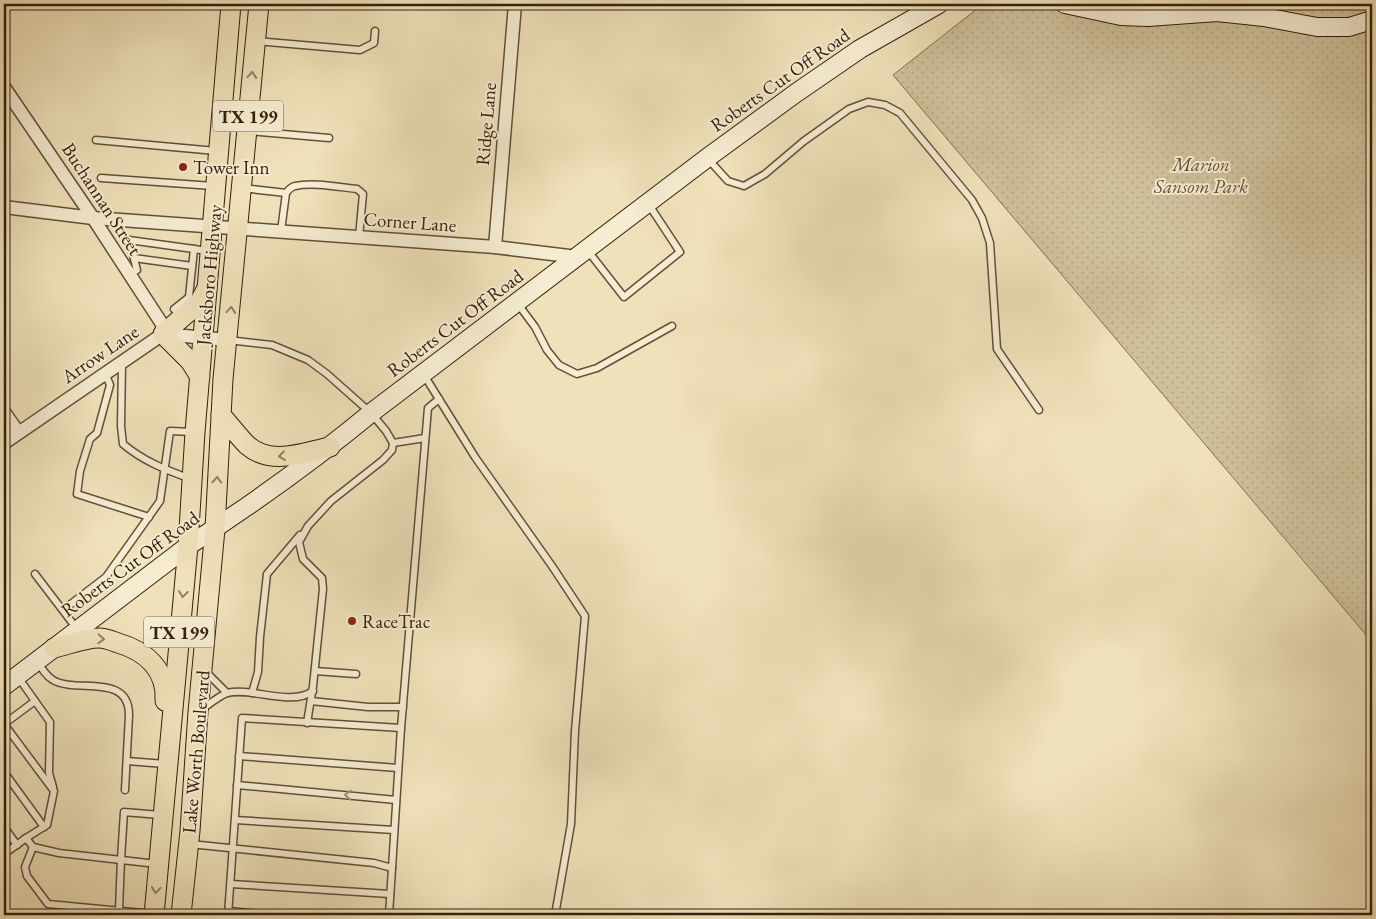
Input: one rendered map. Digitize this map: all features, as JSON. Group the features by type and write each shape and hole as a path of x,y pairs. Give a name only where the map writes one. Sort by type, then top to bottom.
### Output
{"main road":[{"name":"Jacksboro Highway","path":"198,396 208,285 203,250 214,226 232,4"},
{"name":"Jacksboro Highway","path":"223,379 259,4"},
{"path":"200,377 190,361 163,334 199,303 208,285"},
{"name":"Lake Worth Boulevard","path":"181,915 214,529 223,379"},
{"name":"Lake Worth Boulevard","path":"154,915 188,546 198,396"},
{"path":"221,415 248,445 260,454 270,457 281,457 330,447"},
{"path":"54,648 100,638 125,645 146,656 155,665 162,677 166,690 165,704 171,718"}],"street":[{"name":"Roberts Cut Off Road","path":"10,681 188,546 330,447 423,373 707,158 860,49 939,4"},
{"path":"1065,4 1121,16 1148,17 1217,12 1264,17 1317,27 1349,27 1372,20"},
{"name":"Ridge Lane","path":"495,247 517,5"},
{"name":"Buchannan Street","path":"4,87 94,218 162,324 163,334"},
{"name":"Corner Lane","path":"4,207 94,218 582,254"},
{"name":"Arrow Lane","path":"4,443 163,334 228,340"},
{"path":"4,412 18,432"}],"lane":[{"path":"255,41 360,50 374,43 375,31"},
{"path":"707,158 728,181 744,186 765,174 804,141 850,109 868,102 885,105 900,113 972,200 982,218 990,244 998,349 1039,410"},
{"path":"247,131 329,138"},
{"path":"96,140 220,151"},
{"path":"102,178 217,186"},
{"path":"281,231 286,193 294,186 357,189 363,194 359,237"},
{"path":"242,188 286,193"},
{"path":"582,254 624,297 680,252 648,203"},
{"path":"129,275 137,270 129,240 203,250 192,266 189,297 174,309 181,318"},
{"path":"114,251 131,250"},
{"path":"134,258 192,266"},
{"path":"517,303 536,327 547,350 559,365 577,374 597,368 672,326"},
{"path":"228,340 272,345 308,360 327,374 371,413 393,443 392,450 383,460 331,502 267,574 258,672 252,693"},
{"path":"122,362 121,426 123,444 136,455 164,469 192,479"},
{"path":"105,373 110,385 97,433 90,439 80,471 77,494 149,516"},
{"path":"423,373 476,457 585,616 575,731 571,824 555,915"},
{"path":"389,915 401,728 425,438 428,408 439,399"},
{"path":"63,610 106,577 160,501 170,431 195,432"},
{"path":"393,443 425,438"},
{"path":"307,722 324,590 322,578 302,558 299,542 308,526"},
{"path":"35,574 77,629"},
{"path":"37,661 47,676 54,681 65,684 102,686 126,698 129,715 125,790"},
{"path":"202,668 227,693"},
{"path":"315,671 356,674"},
{"path":"4,854 47,825 54,791 49,773 50,722 35,701 10,681"},
{"path":"198,712 227,693 252,693 292,697 306,695 312,691"},
{"path":"35,701 4,724 54,791"},
{"path":"311,701 368,708 403,706"},
{"path":"271,915 228,913 242,718 401,728"},
{"path":"239,756 398,768"},
{"path":"127,761 168,764"},
{"path":"4,772 44,827"},
{"path":"238,785 396,800"},
{"path":"119,910 124,812 163,815"},
{"path":"235,820 394,830"},
{"path":"4,827 17,845"},
{"path":"26,838 33,847 59,853 158,864"},
{"path":"188,844 374,864 392,868"},
{"path":"33,847 24,867 27,876 48,904 154,915"},
{"path":"231,884 390,894"}],"green space":[{"name":"Marion Sansom Park","path":"983,4 1372,4 1372,642 893,75"}],"place":[{"name":"Tower Inn","path":"183,167"},
{"name":"RaceTrac","path":"352,621"}]}
